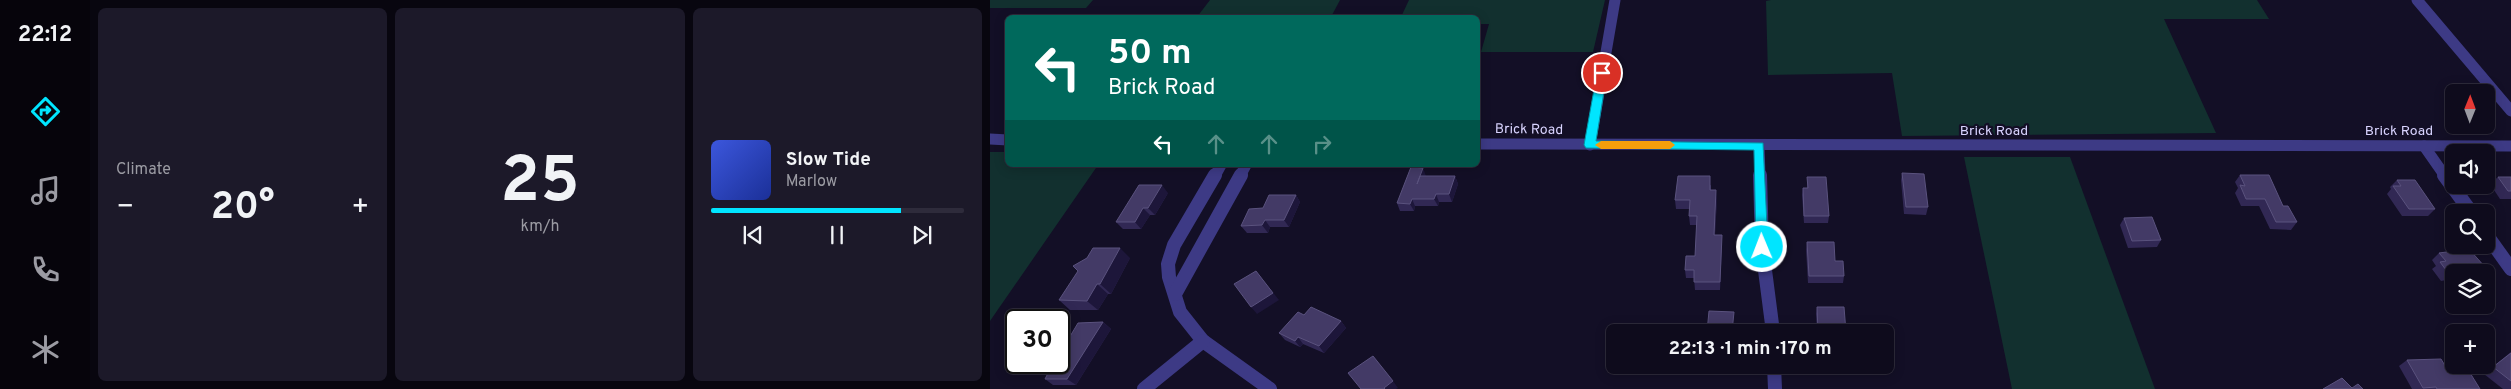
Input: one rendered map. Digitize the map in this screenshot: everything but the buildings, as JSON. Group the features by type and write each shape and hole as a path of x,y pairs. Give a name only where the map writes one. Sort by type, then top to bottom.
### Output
{"street":[{"path":"1590,145 1615,0"},
{"path":"2417,0 2511,111"},
{"path":"990,139 1005,140"},
{"name":"Brick Road","path":"1480,144 2511,146"},
{"path":"1759,146 1762,247 1772,324"},
{"path":"2424,146 2465,204"},
{"path":"1220,167 1174,245 1168,264 1169,277 1180,312 1203,341 1270,389"},
{"path":"1175,294 1245,167"},
{"path":"2495,247 2511,270"},
{"path":"1144,389 1203,341"},
{"path":"1774,374 1775,389"}],"green space":[{"path":"990,0 1093,0 1086,8 990,8"},
{"path":"1210,0 1340,0 1332,15 1199,15"},
{"path":"1409,0 1605,0 1593,52 1481,52 1489,24 1480,24 1480,15 1402,15"},
{"path":"2257,0 2269,19 2164,19 2216,133 1902,136 1892,73 1768,75 1766,1"},
{"path":"990,152 1005,152 1005,167 1097,167 990,321"},
{"path":"1964,157 2070,157 2155,389 2012,389"}],"slow traffic":[{"path":"1601,145 1670,145"}],"route":[{"path":"1602,73 1590,145 1759,146 1762,247"}]}
